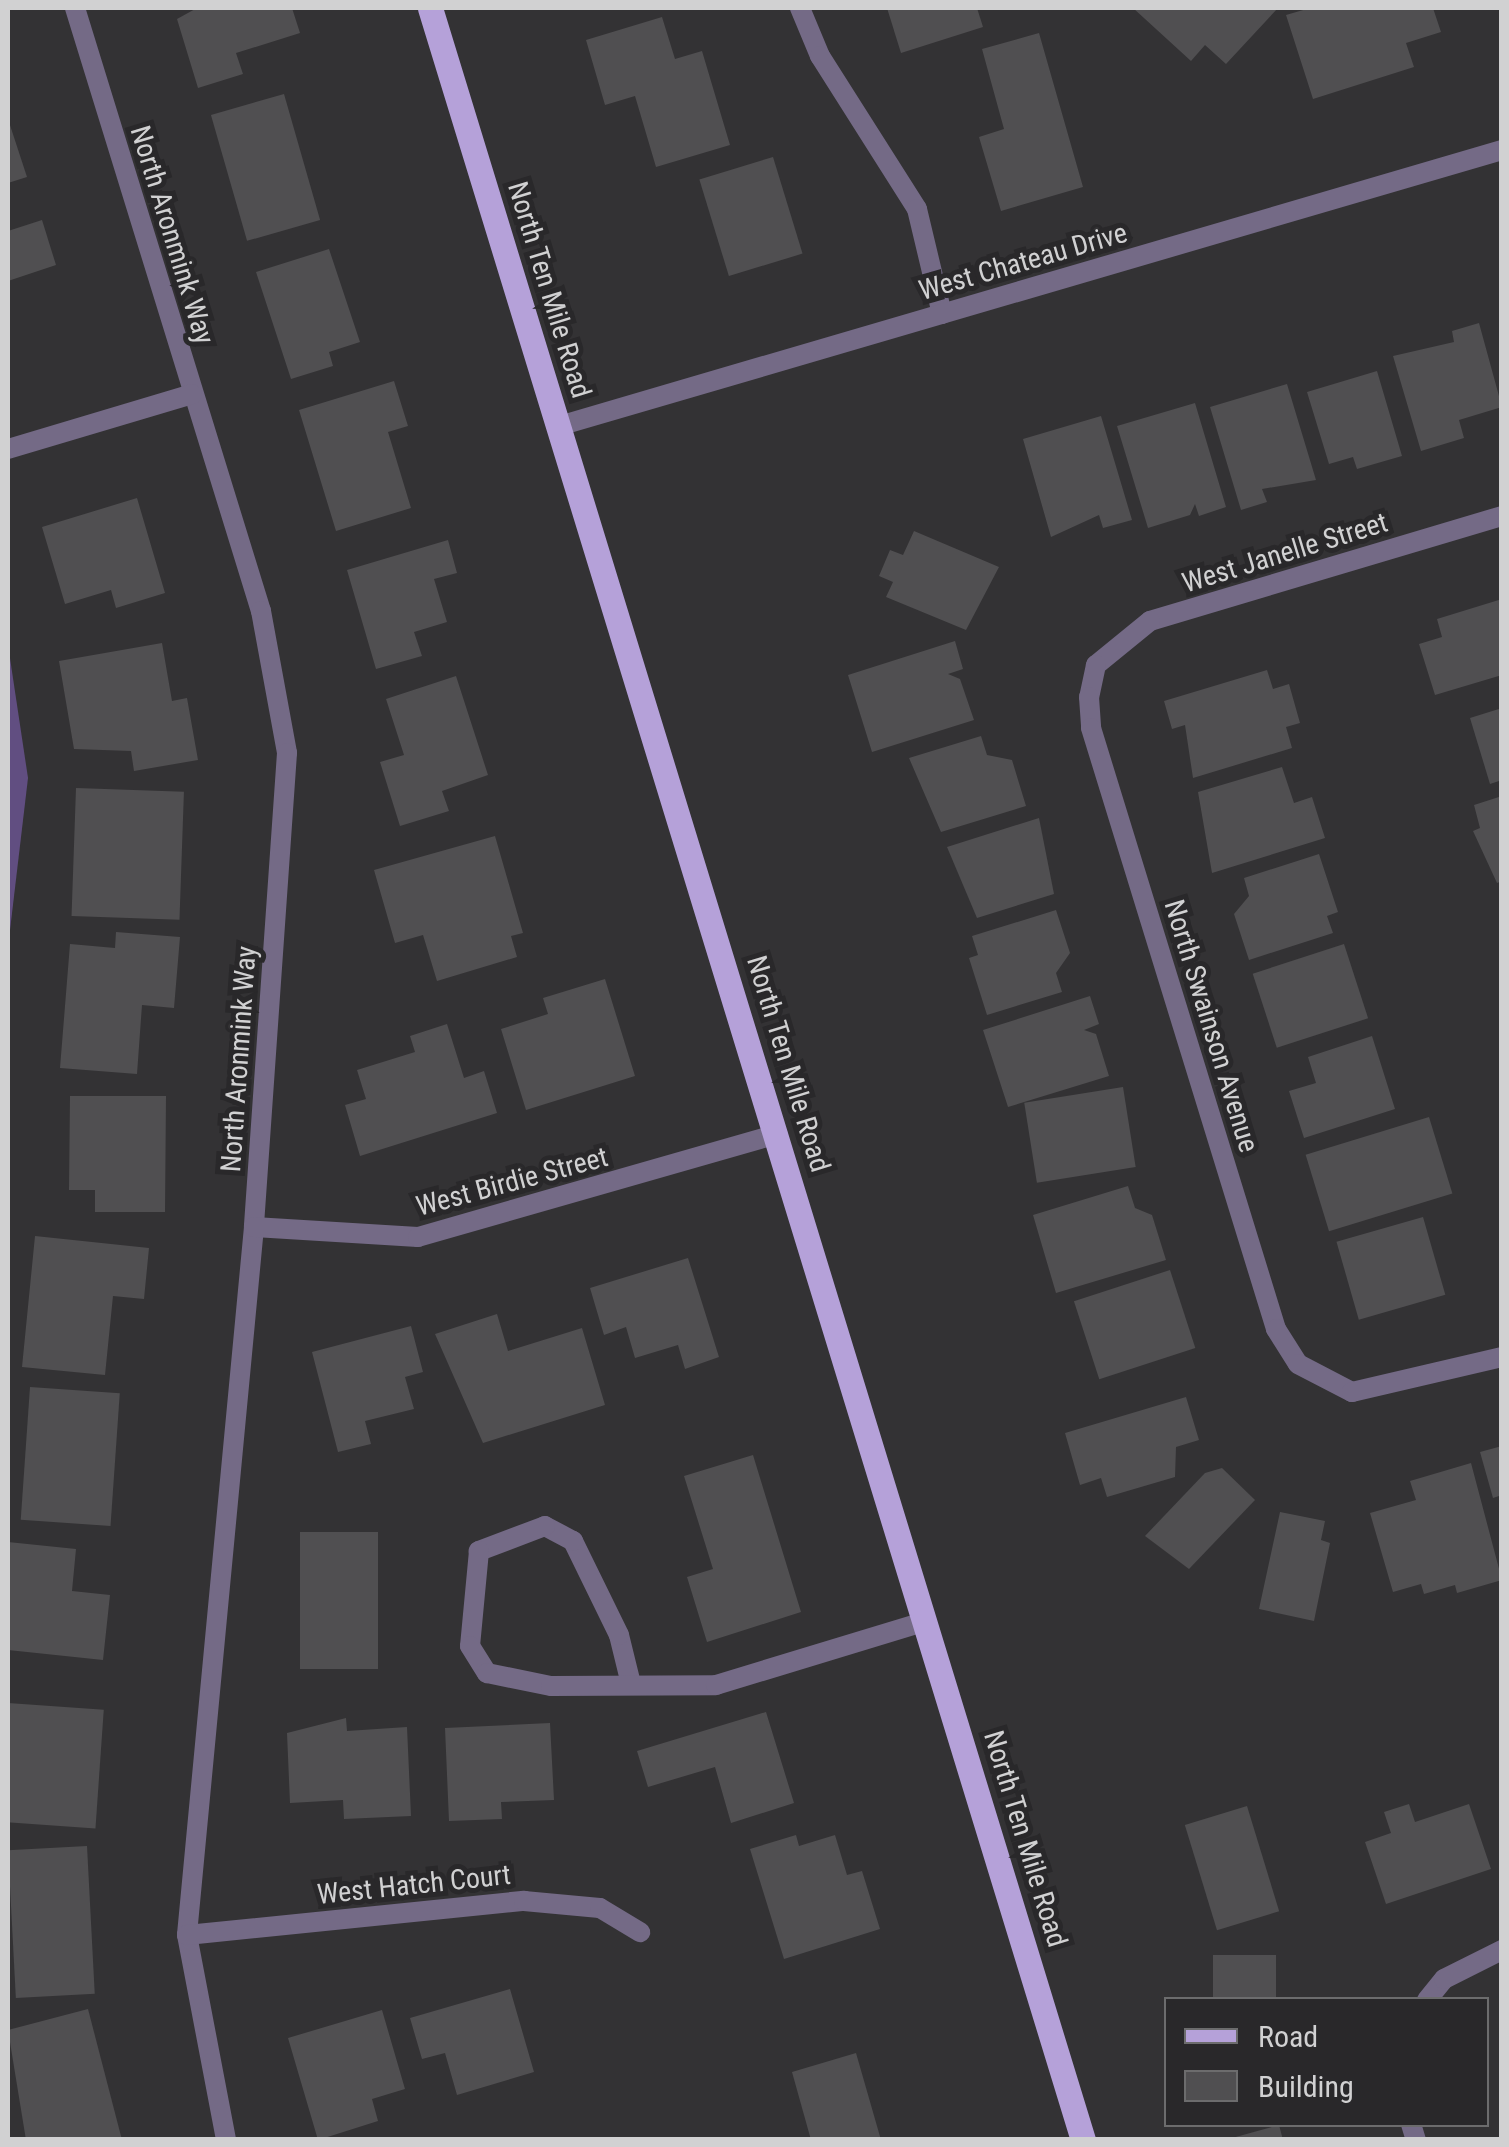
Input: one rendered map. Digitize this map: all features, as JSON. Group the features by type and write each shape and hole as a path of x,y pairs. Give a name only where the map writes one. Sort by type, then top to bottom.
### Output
{"main road":[{"name":"North Ten Mile Road","path":"430,8 1083,2140"}],"street":[{"name":"North Aronmink Way","path":"74,8 266,627 287,753 254,1227 187,1935 226,2140"},
{"path":"800,8 820,56 918,208 942,314"},
{"name":"West Chateau Drive","path":"560,426 1502,150"},
{"path":"8,449 192,394"},
{"name":"West Janelle Street","path":"1096,665 1150,622 1502,516"},
{"name":"North Swainson Avenue","path":"1096,665 1091,728 1276,1329 1325,1384 1380,1392 1502,1357"},
{"name":"West Birdie Street","path":"254,1227 373,1239 434,1234 778,1134"},
{"path":"631,1684 619,1635 573,1542 545,1526 479,1552 470,1646 487,1673 552,1686 716,1685 927,1621"},
{"name":"West Hatch Court","path":"187,1935 524,1901 600,1908 640,1932"},
{"path":"1429,1997 1444,1979 1502,1950"}],"shaded area":[{"path":"8,645 28,778 8,947"}],"building":[{"path":"197,8 292,8 300,33 236,53 243,74 198,88 177,19"},
{"path":"887,8 977,8 983,27 901,53"},
{"path":"1133,8 1278,8 1226,64 1205,45 1191,61"},
{"path":"1310,8 1433,8 1441,32 1406,43 1414,67 1313,99 1286,15"},
{"path":"662,17 675,59 702,51 730,145 656,167 635,96 605,105 586,40"},
{"path":"1039,33 1083,187 1001,211 979,137 1004,129 982,49"},
{"path":"284,94 320,220 247,241 211,115"},
{"path":"8,119 27,177 8,183"},
{"path":"773,157 803,254 729,276 699,180"},
{"path":"42,220 56,265 8,281 8,231"},
{"path":"329,249 360,342 329,352 333,366 291,379 256,272"},
{"path":"1479,323 1502,407 1459,420 1464,438 1421,451 1393,356 1454,342 1452,331"},
{"path":"1377,371 1402,456 1357,469 1353,457 1329,464 1307,392"},
{"path":"394,381 408,426 388,432 411,508 336,531 299,410"},
{"path":"1287,384 1316,480 1262,489 1267,502 1241,510 1210,407"},
{"path":"1195,403 1226,507 1199,516 1195,504 1190,515 1148,528 1117,426"},
{"path":"1101,416 1132,520 1103,528 1099,515 1051,537 1023,439"},
{"path":"137,498 165,593 116,608 111,590 65,604 42,527"},
{"path":"914,531 999,567 966,630 886,597 893,582 879,576 890,550 903,555"},
{"path":"448,540 457,573 434,579 447,622 414,632 422,656 376,669 347,570"},
{"path":"1502,599 1502,675 1435,695 1419,644 1442,637 1437,619"},
{"path":"955,641 963,669 948,674 960,679 974,720 872,752 848,675"},
{"path":"162,643 172,701 187,698 198,760 134,771 131,751 74,749 59,661"},
{"path":"1267,670 1273,689 1289,684 1300,723 1286,727 1292,748 1193,778 1185,725 1172,729 1164,701"},
{"path":"456,676 488,775 442,791 449,811 400,826 380,762 404,755 386,699"},
{"path":"1502,708 1502,780 1490,784 1470,718"},
{"path":"981,736 987,755 1012,760 1026,806 941,832 909,758"},
{"path":"1282,767 1294,803 1312,797 1325,838 1212,873 1198,792"},
{"path":"76,788 184,792 179,920 72,916"},
{"path":"1502,796 1502,881 1497,883 1473,831 1480,828 1474,805"},
{"path":"1039,818 1054,894 977,918 947,847"},
{"path":"495,836 523,933 511,936 517,957 437,981 423,935 395,943 374,870"},
{"path":"1319,854 1338,912 1327,916 1333,933 1249,960 1234,914 1249,896 1244,878"},
{"path":"1056,910 1070,953 1056,973 1062,992 987,1015 969,958 978,955 972,936"},
{"path":"116,932 180,937 174,1008 142,1005 137,1074 60,1068 70,944 115,948"},
{"path":"1344,944 1368,1018 1277,1048 1253,974"},
{"path":"605,979 635,1076 526,1110 501,1029 548,1014 543,998"},
{"path":"1090,996 1099,1024 1084,1030 1096,1034 1109,1076 1008,1107 983,1030"},
{"path":"447,1024 464,1078 484,1071 497,1113 360,1156 345,1105 366,1099 357,1070 415,1052 410,1036"},
{"path":"1372,1036 1395,1109 1304,1138 1289,1091 1316,1083 1308,1057"},
{"path":"1123,1087 1136,1167 1037,1183 1024,1103"},
{"path":"70,1096 166,1096 165,1212 95,1212 95,1190 69,1190"},
{"path":"1429,1117 1452,1194 1329,1231 1306,1155"},
{"path":"1128,1186 1135,1208 1152,1215 1166,1260 1056,1293 1033,1215"},
{"path":"1423,1217 1445,1295 1359,1320 1336,1242"},
{"path":"35,1236 149,1248 144,1299 113,1296 105,1375 22,1367"},
{"path":"688,1258 719,1357 685,1369 678,1345 635,1358 626,1327 604,1335 590,1288"},
{"path":"1170,1270 1195,1348 1099,1379 1074,1301"},
{"path":"497,1314 508,1351 582,1328 605,1405 483,1443 435,1334"},
{"path":"411,1326 423,1372 405,1377 414,1409 365,1421 371,1444 338,1452 312,1352"},
{"path":"30,1387 120,1393 111,1526 21,1520"},
{"path":"1186,1397 1199,1440 1176,1447 1175,1477 1107,1497 1101,1478 1080,1485 1065,1433"},
{"path":"1502,1446 1502,1495 1493,1498 1480,1452"},
{"path":"753,1455 801,1612 707,1642 687,1577 713,1569 684,1476"},
{"path":"1471,1463 1502,1580 1457,1593 1455,1585 1424,1594 1421,1584 1393,1592 1370,1513 1416,1500 1410,1481"},
{"path":"1222,1468 1255,1500 1189,1569 1145,1536 1205,1473"},
{"path":"1280,1512 1325,1521 1321,1540 1330,1543 1314,1621 1259,1609"},
{"path":"300,1532 378,1532 378,1669 300,1669"},
{"path":"8,1542 76,1549 72,1591 110,1595 103,1660 8,1650"},
{"path":"8,1703 104,1710 95,1828 8,1822"},
{"path":"766,1712 794,1803 731,1823 715,1767 648,1787 637,1751"},
{"path":"346,1718 347,1731 407,1727 411,1816 344,1819 343,1800 290,1803 287,1733"},
{"path":"550,1723 554,1800 501,1802 502,1819 449,1821 445,1728"},
{"path":"1409,1804 1415,1822 1469,1804 1491,1869 1386,1904 1365,1842 1391,1833 1384,1812"},
{"path":"1247,1806 1279,1911 1217,1930 1185,1825"},
{"path":"796,1835 799,1846 835,1835 847,1875 862,1871 880,1929 784,1959 750,1849"},
{"path":"87,1846 95,1994 16,1998 8,1850"},
{"path":"1213,1955 1276,1955 1276,1997 1213,1997"},
{"path":"510,1989 534,2072 457,2095 445,2053 422,2059 410,2018"},
{"path":"88,2009 122,2140 26,2140 8,2030"},
{"path":"382,2010 405,2089 372,2099 378,2121 318,2140 288,2038"},
{"path":"856,2053 881,2140 811,2140 792,2072"},
{"path":"1280,2127 1283,2140 1232,2140"}]}
